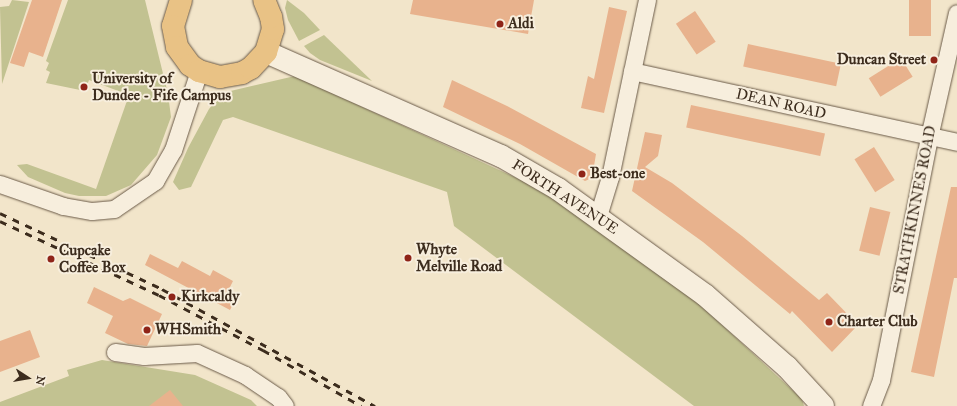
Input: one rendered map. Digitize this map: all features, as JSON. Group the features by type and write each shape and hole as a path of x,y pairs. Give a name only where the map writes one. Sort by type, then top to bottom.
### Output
{"main road":[{"path":"181,0 174,15 173,37 182,57 199,72 210,75 231,76 251,68 266,52 273,29 272,17 264,0"}],"street":[{"path":"598,216 610,177 647,0"},
{"name":"STRATHKINNES ROAD","path":"871,406 881,380 929,137 957,13"},
{"name":"FORTH AVENUE","path":"266,52 501,156 598,216 705,295 751,333 810,388 823,406"},
{"name":"DEAN ROAD","path":"632,71 957,142"},
{"path":"0,184 63,206 92,211 114,209 155,181 173,150 199,72"},
{"path":"115,352 144,356 197,353 245,375 278,397 285,406"}],"green space":[{"path":"12,0 29,2 2,84 0,7 9,6"},
{"path":"68,0 145,0 168,94 171,117 157,155 131,185 106,196 79,196 65,193 28,177 17,165 27,164 96,189 129,95 89,80 85,91 46,83 50,72 46,70 49,63 46,61"},
{"path":"287,0 304,13 320,30 299,41 288,20 285,8"},
{"path":"324,35 372,81 320,60 310,53 304,46"},
{"path":"295,76 549,193 693,298 802,399 804,406 694,406 454,226 447,192 233,117 223,120 191,187 179,190 173,182 188,148 209,109 222,93"},
{"path":"102,360 195,375 251,400 257,406 0,406 0,402 69,376 67,370"}],"building":[{"path":"32,0 62,0 43,57 29,52 24,67 10,63"},
{"name":"Aldi","path":"413,0 534,0 528,34 410,14"},
{"path":"909,0 931,0 931,36 909,36"},
{"path":"609,7 627,11 604,113 581,108 588,76 594,79"},
{"path":"695,11 716,42 697,55 676,24"},
{"path":"748,44 841,64 836,86 743,66"},
{"path":"901,58 913,77 880,97 869,78"},
{"path":"452,80 507,106 596,154 592,178 585,181 520,144 443,107"},
{"path":"691,105 825,133 820,156 686,127"},
{"path":"645,132 662,135 658,156 645,167 672,183 742,236 819,300 827,293 858,325 832,352 792,311 790,314 703,242 632,191"},
{"path":"874,147 895,180 875,192 854,159"},
{"path":"951,187 957,187 957,278 954,278 934,377 911,372"},
{"path":"870,207 890,212 879,256 859,251"},
{"path":"150,254 178,268 182,261 210,276 213,270 233,281 228,291 237,296 230,310 145,265"},
{"path":"94,287 123,301 130,298 162,314 147,346 128,344 105,333 113,316 87,303"},
{"path":"30,330 40,357 0,372 0,341"},
{"path":"170,390 183,406 149,406"}],"railway":[{"path":"0,213 162,289 375,406"},
{"path":"0,221 159,295 263,350 361,406"}],"place":[{"name":"Aldi","path":"500,24"},
{"name":"Duncan Street","path":"934,60"},
{"name":"University of Dundee - Fife Campus","path":"84,87"},
{"name":"Best-one","path":"582,174"},
{"name":"Whyte Melville Road","path":"408,258"},
{"name":"Cupcake Coffee Box","path":"51,259"},
{"name":"Kirkcaldy","path":"172,297"},
{"name":"Charter Club","path":"829,322"},
{"name":"WHSmith","path":"147,330"}]}
